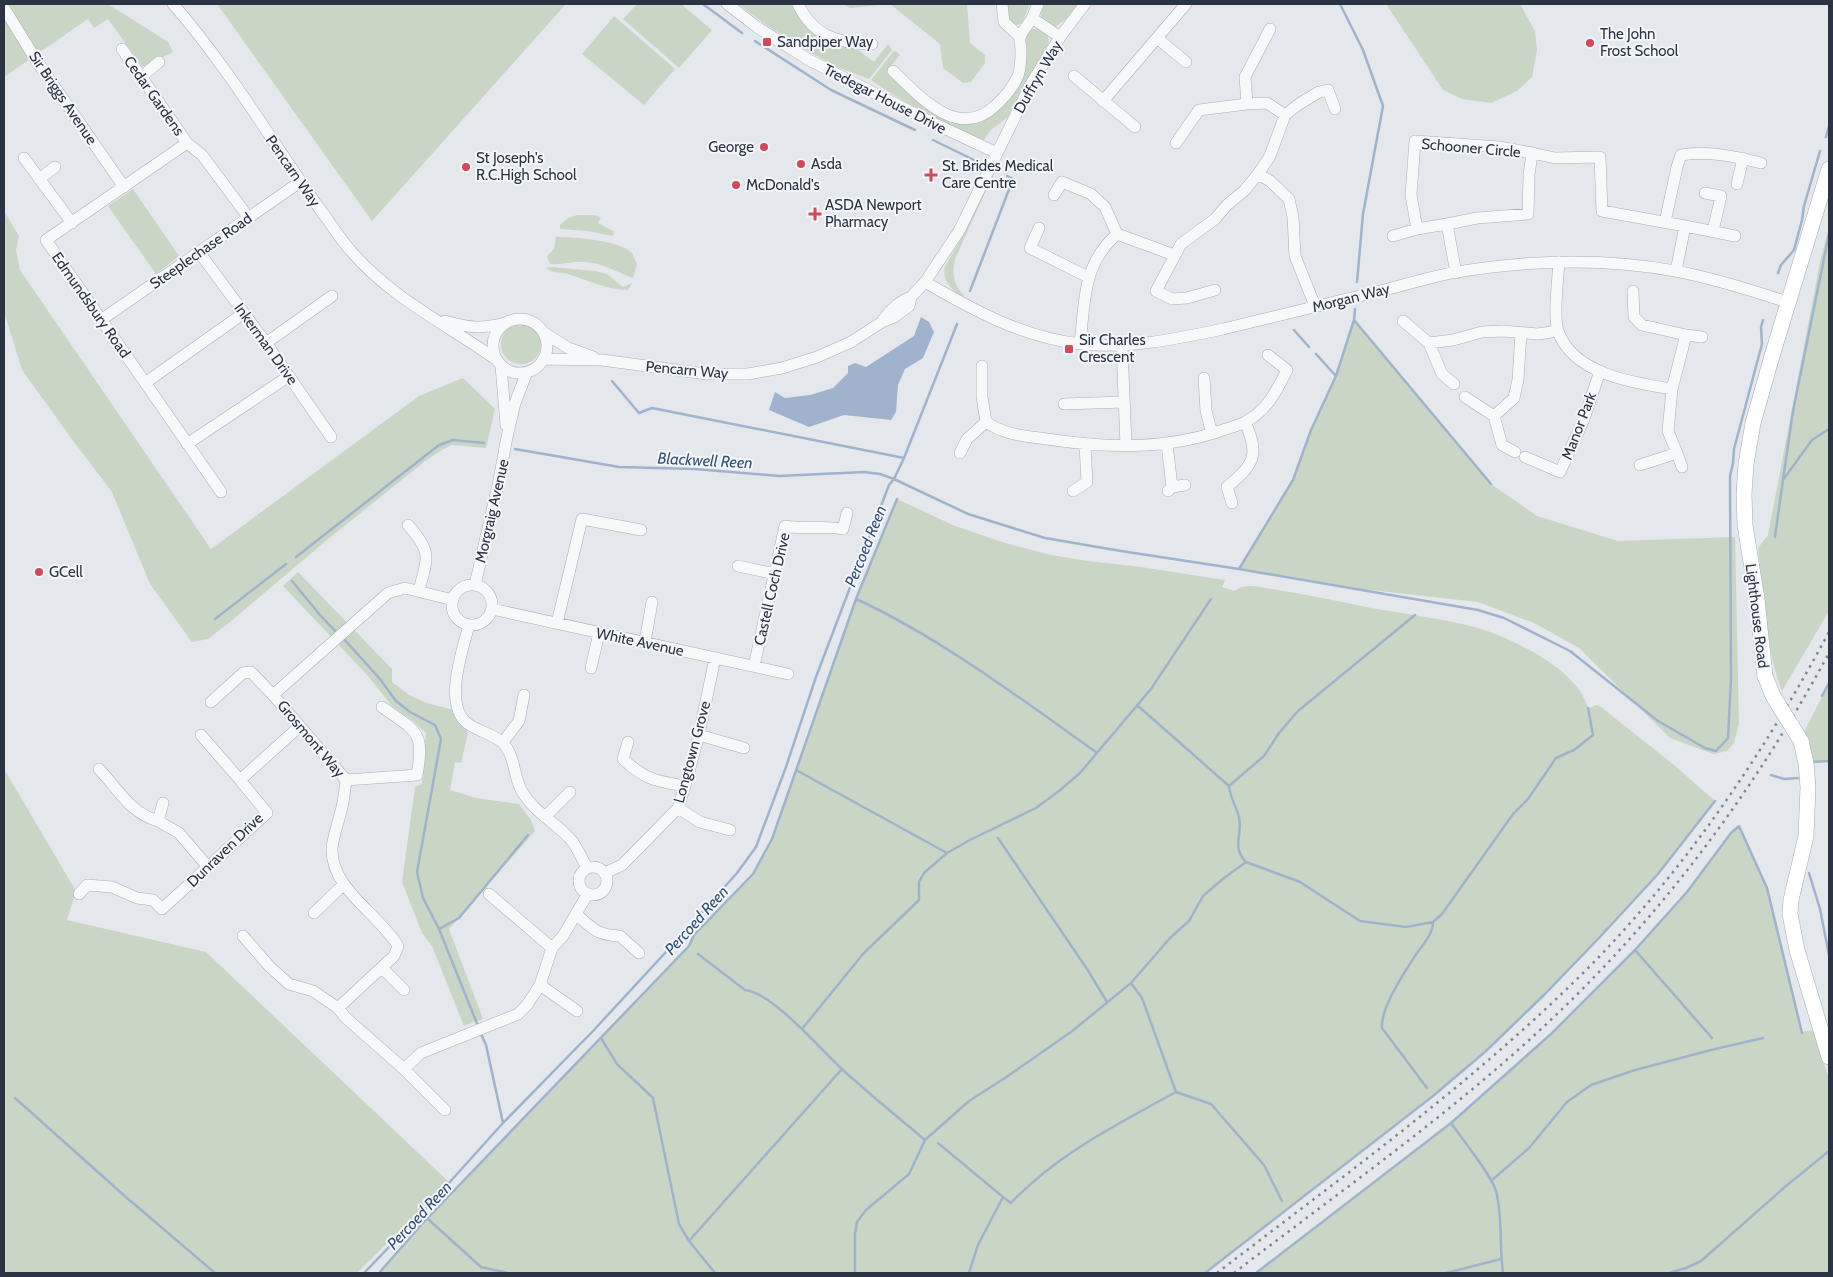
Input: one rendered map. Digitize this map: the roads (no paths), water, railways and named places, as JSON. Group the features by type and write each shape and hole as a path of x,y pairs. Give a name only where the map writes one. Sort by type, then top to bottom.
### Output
{"main road":[{"name":"Lighthouse Road","path":"1829,169 1787,302 1753,423 1746,464 1744,494 1745,525 1757,600 1764,676 1773,696 1800,741 1806,763 1808,788 1806,836 1791,900 1790,914 1797,950 1829,1057"}],"street":[{"name":"Pencarn Way","path":"173,4 193,26 218,60 300,182 351,251 366,267 413,306 434,318 499,363"},
{"name":"Tredegar House Drive","path":"727,4 757,27 809,60 932,123 997,153"},
{"path":"798,4 808,20 831,38 845,43 872,44"},
{"path":"1002,4 1004,22 1020,38"},
{"path":"893,71 945,114 959,119 975,118 984,115 997,105 1018,76 1021,58 1020,38 1038,4"},
{"name":"Duffryn Way","path":"997,153 1031,84 1060,37 1085,4"},
{"path":"1103,101 1184,5"},
{"name":"Sir Briggs Avenue","path":"4,8 36,60 124,187"},
{"path":"1032,18 1060,37"},
{"path":"1247,104 1245,77 1270,29"},
{"path":"1157,38 1186,62"},
{"name":"Cedar Gardens","path":"122,48 187,143"},
{"path":"141,77 159,62"},
{"path":"1074,76 1134,127"},
{"path":"1215,290 1187,298 1172,299 1152,295 1181,244 1214,219 1244,191 1258,174 1270,156 1285,115 1319,92 1328,90 1335,109"},
{"path":"1176,143 1199,110 1267,103 1285,115"},
{"name":"Schooner Circle","path":"1415,141 1499,147 1532,154 1529,175 1528,214 1477,218 1446,224 1417,229 1411,195 1415,141"},
{"path":"187,143 202,155 249,218"},
{"name":"Edmundsbury Road","path":"187,143 46,240 221,492"},
{"name":"Pencarn Way","path":"543,359 602,360 698,373 748,374 782,368 816,357 851,342 882,322 897,304 911,297 925,282 960,231 997,153"},
{"path":"1665,222 1677,167 1682,155 1709,153 1743,158 1761,163"},
{"path":"1532,154 1555,158 1600,157 1602,212 1735,236"},
{"path":"24,158 72,222"},
{"path":"1737,184 1743,158"},
{"path":"39,179 56,167"},
{"path":"1258,174 1270,181 1289,199 1293,217 1295,256 1315,306"},
{"name":"Steeplechase Road","path":"101,320 300,182"},
{"path":"1054,195 1062,182 1091,194 1106,207 1117,234 1174,256"},
{"path":"1705,193 1721,196 1714,231"},
{"path":"1446,224 1456,273"},
{"path":"1676,271 1685,226"},
{"path":"1039,228 1030,248 1088,277"},
{"path":"1393,236 1417,229"},
{"path":"1080,344 1088,277 1104,246 1117,234"},
{"name":"Inkerman Drive","path":"199,252 266,343 331,437"},
{"path":"1559,262 1558,331 1569,350 1579,359 1600,371 1633,384 1672,390"},
{"name":"Morgan Way","path":"925,282 964,305 1001,322 1046,338 1080,344 1122,346 1187,336 1456,273 1559,262 1638,266 1676,271 1787,302"},
{"path":"1633,291 1634,317 1642,324 1702,337"},
{"path":"266,343 332,296"},
{"path":"145,383 244,314"},
{"name":"Pencarn Way","path":"434,318 471,328 488,328 506,323"},
{"path":"512,320 526,320 533,323 543,332 547,346 543,359 534,369 518,373 509,371 499,363 493,352 493,344 499,328 506,323 512,320"},
{"path":"1403,321 1429,343 1442,374 1454,384"},
{"path":"1429,343 1453,340 1482,332 1503,331 1538,334 1558,331"},
{"name":"Pencarn Way","path":"543,332 568,348 602,360"},
{"path":"1465,397 1494,416 1514,398 1518,380 1521,333"},
{"path":"1682,467 1668,431 1672,390 1686,334"},
{"path":"1122,346 1126,446"},
{"path":"982,366 982,397 986,422 995,428 1012,434 1085,445 1126,446 1167,444 1212,434 1245,422 1261,411 1275,395 1287,370 1268,355"},
{"name":"Morgraig Avenue","path":"499,363 507,437"},
{"name":"Manor Park","path":"1494,416 1502,445 1560,472 1584,419 1600,371"},
{"name":"Morgraig Avenue","path":"475,584 515,403 527,372"},
{"path":"187,444 289,376"},
{"path":"1204,378 1206,411 1212,434"},
{"path":"1064,404 1124,402"},
{"path":"960,453 967,439 986,422"},
{"path":"1232,503 1227,487 1247,470 1254,453 1252,437 1245,422"},
{"path":"1167,444 1169,490 1185,485"},
{"path":"1073,491 1087,482 1085,445"},
{"path":"1640,465 1677,453"},
{"name":"Castell Coch Drive","path":"754,666 785,526 800,529 830,527 843,529 847,513"},
{"path":"557,623 582,518 641,530"},
{"path":"408,525 422,542 427,554 419,590"},
{"path":"738,566 775,574"},
{"name":"Morgraig Avenue","path":"453,600 459,589 466,585 475,584 484,588 492,597 492,610"},
{"name":"Grosmont Way","path":"338,1008 394,956 398,946 392,936 344,884 333,863 332,847 343,806 346,780 273,695 388,593 405,588 453,600"},
{"path":"453,600 454,614 459,620 470,625 482,623 492,610"},
{"path":"645,642 652,602"},
{"name":"White Avenue","path":"492,610 788,674"},
{"path":"470,625 457,675 456,700 459,712 465,722 475,729 503,742 510,753 522,792 531,804 572,841 588,868"},
{"path":"591,668 599,633"},
{"name":"Longtown Grove","path":"605,873 622,866 678,808 699,735 715,658"},
{"path":"211,702 244,673 251,672 273,695"},
{"path":"503,742 518,721 524,695"},
{"path":"346,780 417,775 420,742 414,730 382,707"},
{"path":"201,735 240,780 300,726"},
{"path":"699,735 744,748"},
{"path":"628,742 623,759 643,776 685,786"},
{"path":"99,769 131,806 145,818 158,821 179,833 208,867"},
{"name":"Dunraven Drive","path":"79,894 87,885 112,887 137,898 153,900 162,909 267,813 240,780"},
{"path":"545,817 570,792"},
{"path":"158,821 163,803"},
{"path":"678,808 700,822 730,830"},
{"path":"596,867 605,873 607,880 605,889 595,896 581,890 578,881 582,871 588,868 596,867"},
{"path":"314,913 344,884"},
{"path":"490,894 552,948"},
{"path":"404,1069 421,1052 518,1014 527,1006 540,985 552,948 563,936 587,894"},
{"path":"576,914 604,935 620,936 639,953"},
{"path":"243,936 270,967 289,984 313,991 338,1008 346,1018 404,1069 445,1110"},
{"path":"382,968 404,990"},
{"path":"540,985 577,1011"}],"water":[{"path":"921,317 929,322 934,332 923,358 905,369 898,385 896,412 891,420 844,415 809,427 769,410 775,392 785,398 810,395 833,388 848,373 848,366 855,363 866,367 914,336"}],"waterway":[{"path":"703,4 742,33"},
{"path":"1340,4 1363,50 1383,106 1363,214 1357,282"},
{"path":"755,41 831,90 915,130"},
{"path":"1826,137 1829,126"},
{"path":"933,140 974,160"},
{"path":"1778,273 1781,265 1794,250 1804,206 1820,151"},
{"path":"970,291 1013,179 1007,176"},
{"path":"1783,480 1793,411 1829,234"},
{"path":"1239,569 1293,480 1311,430 1336,376 1354,320 1355,309"},
{"path":"1354,320 1491,484"},
{"path":"515,449 619,467 695,469 779,476 864,472 880,474 968,514 1045,538 1478,610 1504,618 1570,651 1658,721 1705,748 1716,751 1728,738 1731,679 1730,476 1734,449 1762,344 1761,327 1763,320"},
{"path":"364,1273 678,939 737,873 756,847 786,767 816,677 889,485 904,458 957,324"},
{"path":"1294,330 1309,347"},
{"path":"1316,354 1336,376"},
{"path":"612,381 639,413 652,408 904,458"},
{"path":"1775,537 1783,480 1812,440 1829,429"},
{"name":"Blackwell Reen","path":"296,557 439,445 453,440 484,443"},
{"name":"Percoed Reen","path":"379,1273 421,1225 689,946 694,935 753,874 772,839 856,599 897,499"},
{"name":"Blackwell Reen","path":"215,619 286,564"},
{"path":"292,581 337,633"},
{"path":"856,599 887,614 949,650 1096,752"},
{"path":"802,1029 863,954 919,900 919,882 924,873 947,853 1036,808 1080,773 1151,689 1211,599"},
{"path":"1246,862 1239,851 1240,823 1229,786 1264,756 1279,733 1298,711 1415,615"},
{"path":"343,638 380,679 396,701 410,712 435,725 441,739 417,872 423,898 439,929 478,1026"},
{"path":"1822,696 1829,683"},
{"path":"1137,705 1229,786"},
{"path":"855,1273 855,1234 857,1222 866,1210 909,1174 925,1140 969,1101 1071,1032 1131,983 1170,938 1189,921 1203,896 1224,878 1246,862 1300,882 1360,921 1406,927 1433,922 1442,914 1513,814 1528,799 1556,758 1574,750 1593,735 1588,708"},
{"path":"1812,762 1829,761"},
{"path":"796,770 947,853"},
{"path":"1771,775 1784,779 1798,778"},
{"path":"1205,1273 1433,1096 1486,1051 1545,994 1658,874 1715,801"},
{"path":"1256,1273 1451,1123 1551,1034 1635,950 1687,892 1731,833 1739,826 1767,888 1802,1033"},
{"path":"439,929 459,918 528,835"},
{"path":"998,838 1087,969 1107,1002"},
{"path":"1809,873 1820,909 1829,955"},
{"path":"1427,1088 1382,1028 1382,1020 1394,991 1429,936 1433,922"},
{"path":"1635,950 1712,1038"},
{"path":"698,954 745,990 756,993 782,1011 853,1079 925,1140"},
{"path":"1131,983 1142,998 1176,1092"},
{"path":"481,1034 486,1045 503,1123"},
{"path":"601,1038 617,1064 653,1098 679,1224 689,1241 715,1273"},
{"path":"1491,1181 1529,1148 1567,1102 1591,1085 1635,1070 1763,1038"},
{"path":"689,1241 842,1069"},
{"path":"1003,1197 1011,1203 1029,1185 1068,1155 1110,1128 1176,1092 1211,1104 1264,1165 1282,1201"},
{"path":"15,1098 127,1198 215,1273"},
{"path":"1451,1123 1482,1166 1496,1191 1503,1273"},
{"path":"938,1143 1003,1197 978,1245 969,1273"},
{"path":"1669,1273 1701,1261 1829,1151"},
{"path":"428,1219 481,1267 508,1273"},
{"path":"1446,1273 1501,1259"}],"railway":[{"path":"1217,1273 1459,1085 1551,1004 1595,961 1662,885 1723,805 1779,720 1829,632"},
{"path":"1234,1273 1440,1116 1519,1049 1597,974 1636,932 1707,844 1772,751 1829,653"}],"place":[{"name":"Sandpiper Way","path":"767,42"},
{"name":"The John Frost School","path":"1590,43"},
{"name":"George","path":"764,147"},
{"name":"Asda","path":"801,164"},
{"name":"St Joseph's R.C.High School","path":"466,167"},
{"name":"St. Brides Medical Care Centre","path":"931,175"},
{"name":"McDonald's","path":"736,185"},
{"name":"ASDA Newport Pharmacy","path":"815,214"},
{"name":"Sir Charles Crescent","path":"1069,349"},
{"name":"GCell","path":"39,572"}]}
